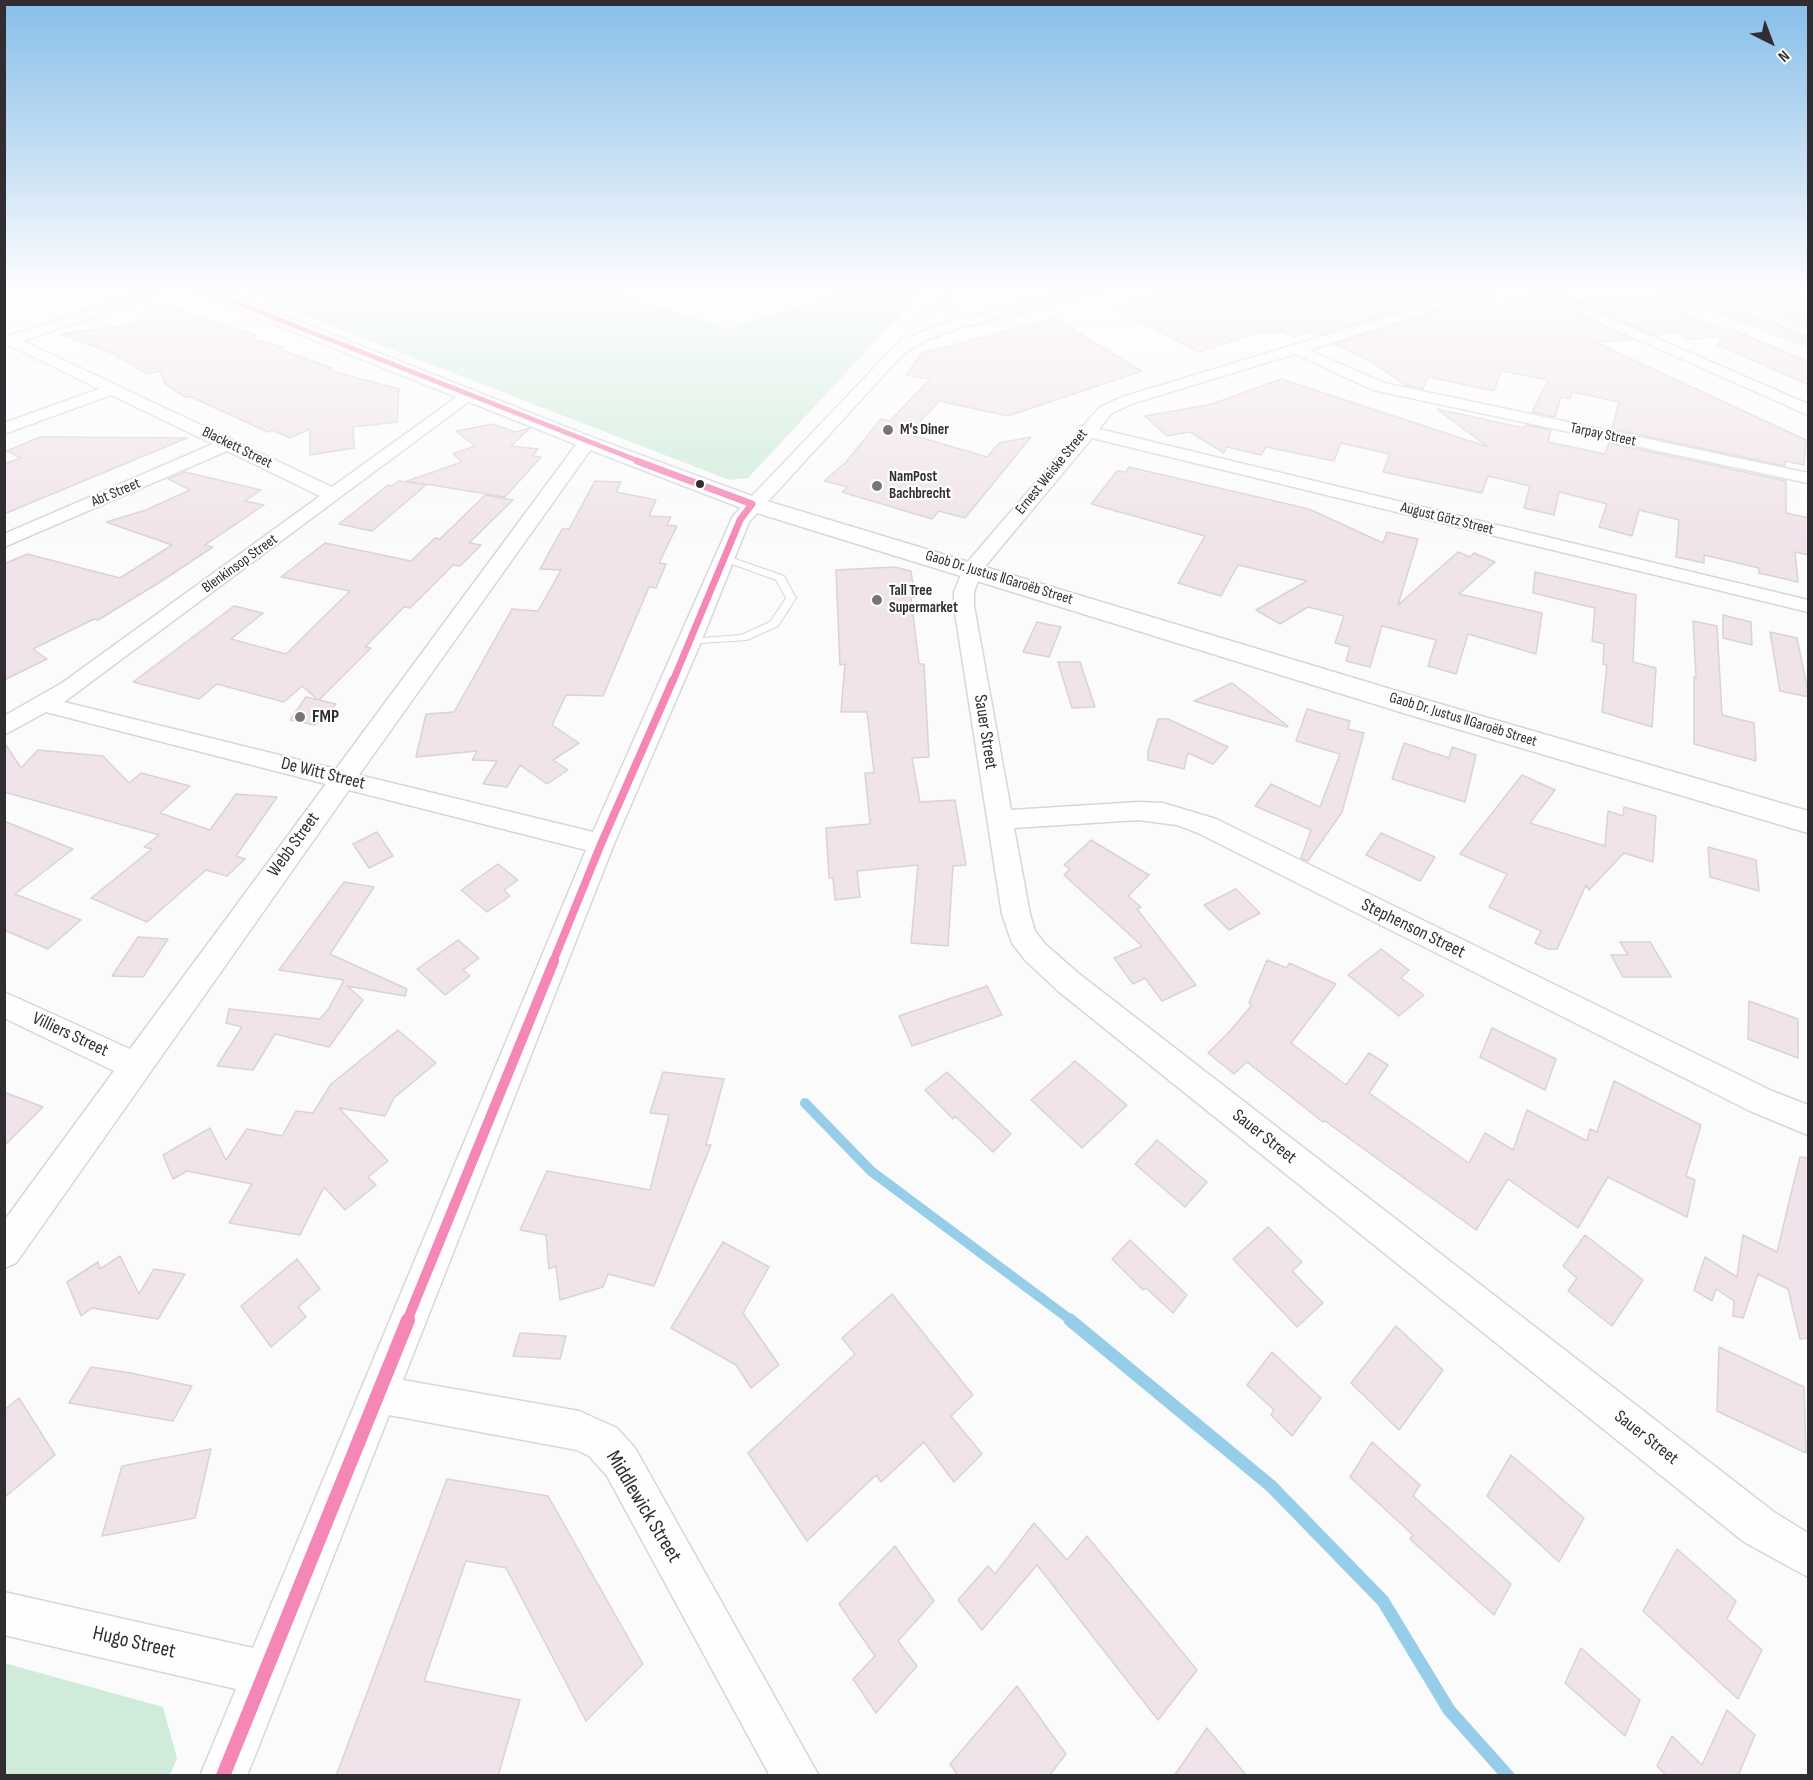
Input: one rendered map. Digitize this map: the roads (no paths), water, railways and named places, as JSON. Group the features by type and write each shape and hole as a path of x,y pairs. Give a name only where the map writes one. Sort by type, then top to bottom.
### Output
{"street":[{"name":"Blackett Street","path":"77,373 333,495"},
{"name":"Gaob Dr. Justus ǁGaroëb Street","path":"417,373 588,442 752,504 972,569 1419,708 1809,822"},
{"path":"223,1776 601,844 690,642 740,520 752,504 877,373"},
{"name":"Ernest Weiske Street","path":"972,569 1085,431 1106,410 1122,402 1220,373"},
{"name":"Tarpay Street","path":"1348,373 1378,387 1809,478"},
{"path":"1724,373 1809,410"},
{"path":"4,429 112,389"},
{"name":"Blenkinsop Street","path":"4,727 46,705 471,394"},
{"name":"August Götz Street","path":"1085,431 1809,606"},
{"name":"Webb Street","path":"4,1251 342,779 588,442"},
{"name":"Abt Street","path":"4,541 228,444"},
{"name":"Sauer Street","path":"972,569 964,592 964,606 1016,914 1022,934 1048,964 1750,1520 1809,1556"},
{"name":"De Witt Street","path":"46,705 601,844"},
{"name":"Stephenson Street","path":"1000,820 1138,811 1163,812 1184,817 1225,835 1750,1096 1809,1120"},
{"name":"Villiers Street","path":"4,1004 135,1066"},
{"name":"Middlewick Street","path":"377,1394 579,1431 603,1442 621,1462 796,1776"},
{"name":"Hugo Street","path":"4,1613 263,1673"}],"lane":[{"path":"690,642 743,638 774,624 791,597 780,578 724,558"}],"waterway":[{"path":"805,1103 871,1171 1072,1321"},
{"path":"1070,1320 1271,1486 1383,1601 1449,1710 1508,1776"}],"place":[{"name":"M's Diner","path":"888,430"},
{"name":"NamPost Bachbrecht","path":"877,486"},
{"name":"Tall Tree Supermarket","path":"877,600"},
{"name":"FMP","path":"300,717"}]}
